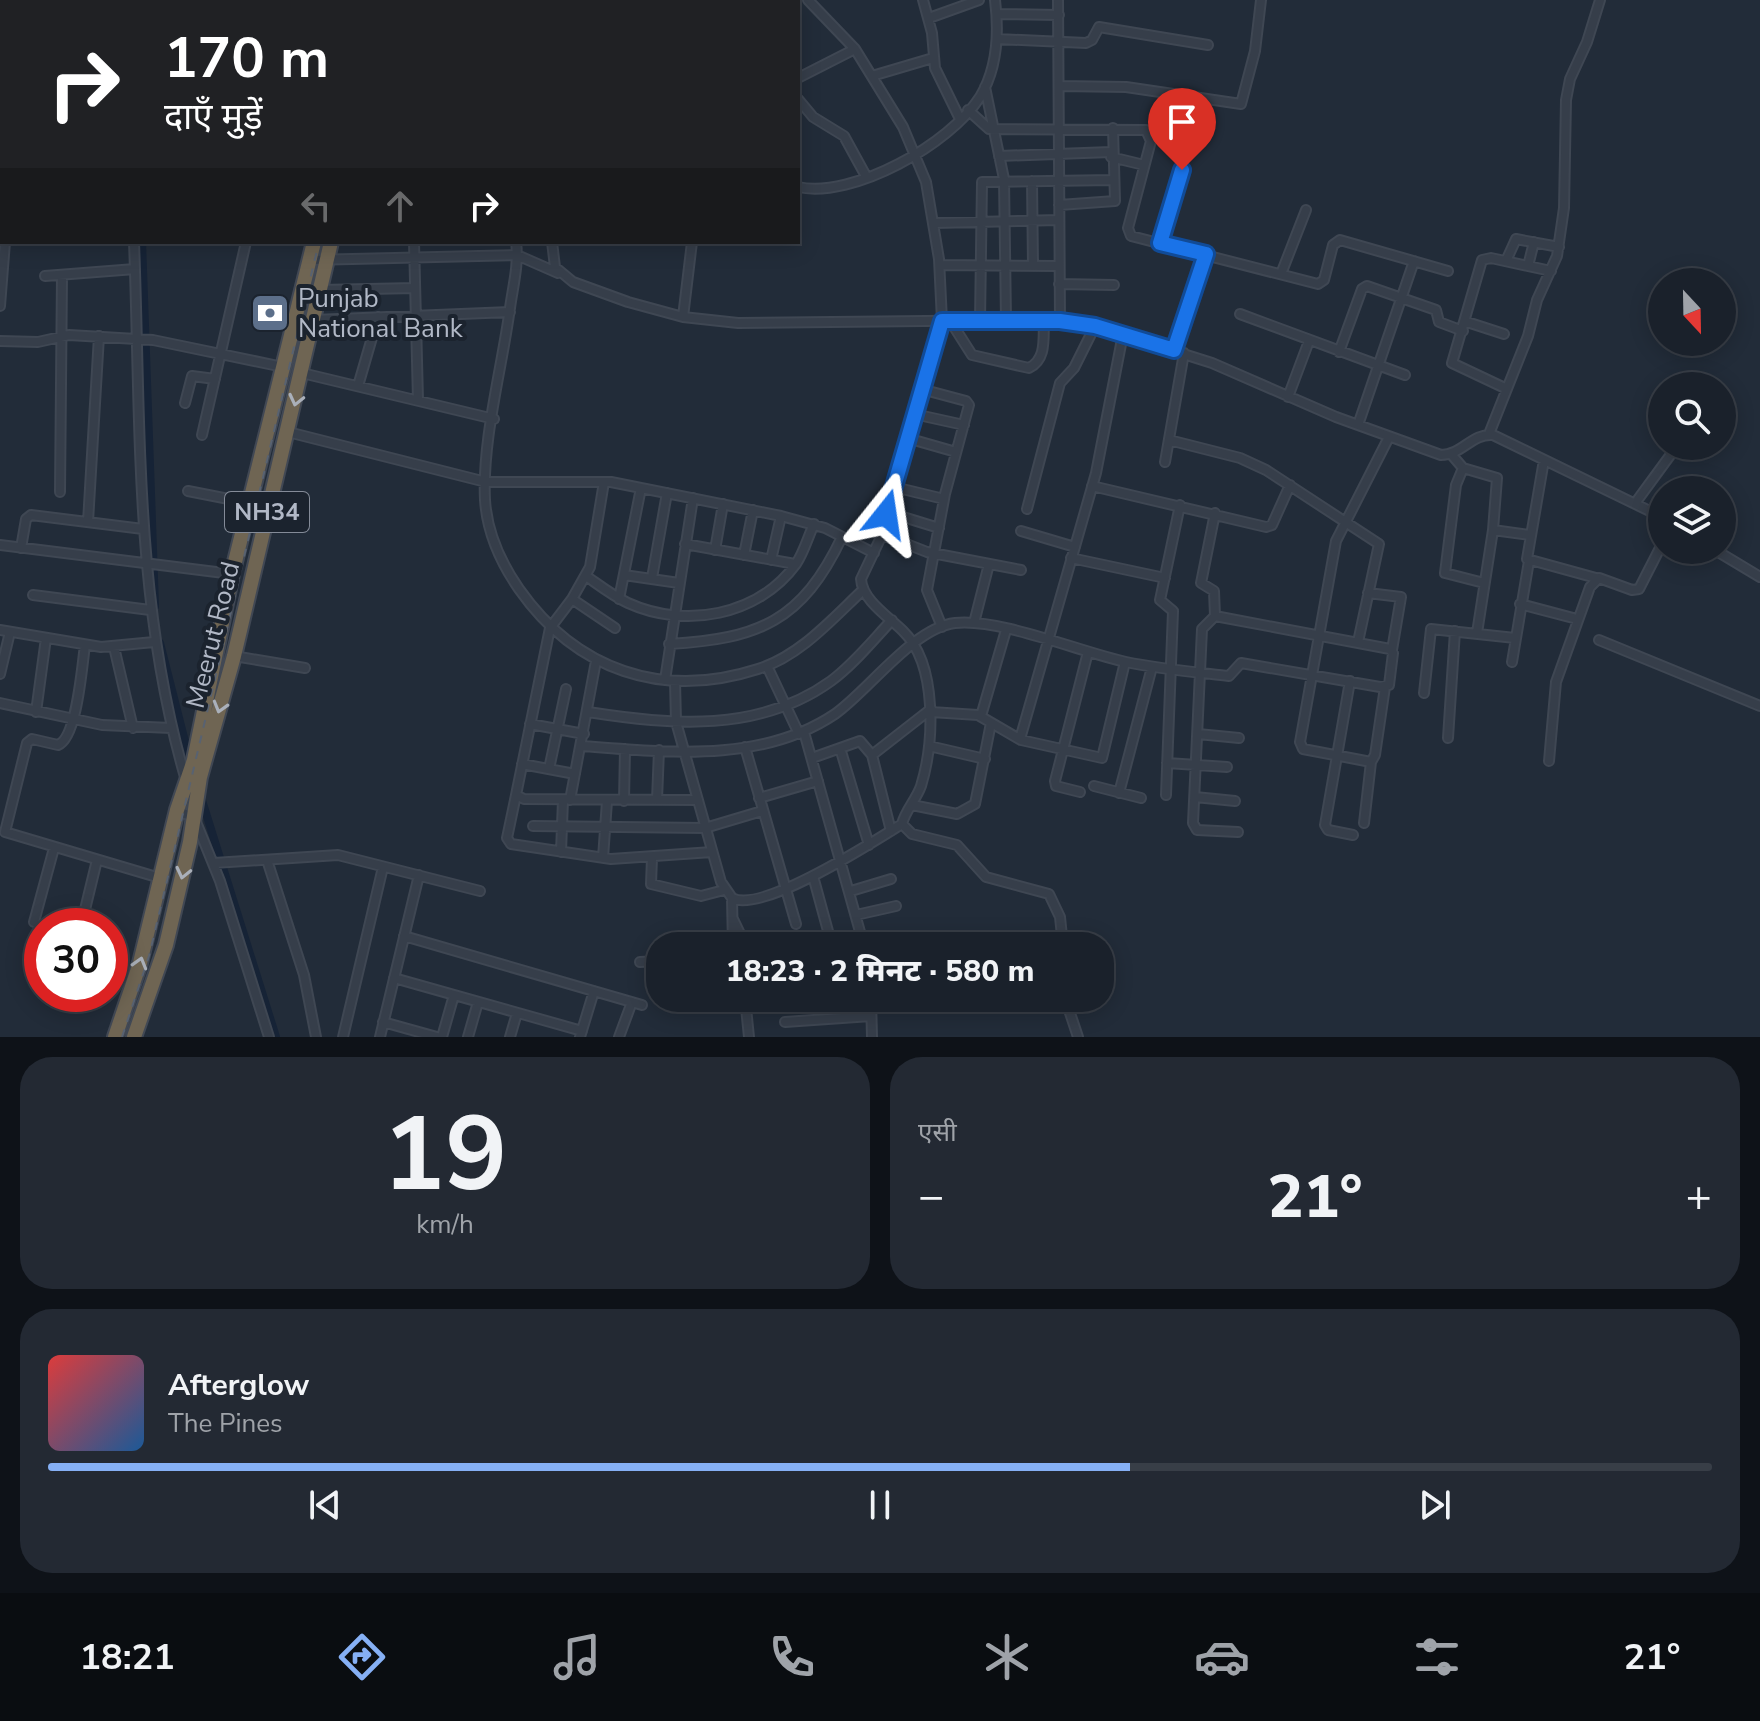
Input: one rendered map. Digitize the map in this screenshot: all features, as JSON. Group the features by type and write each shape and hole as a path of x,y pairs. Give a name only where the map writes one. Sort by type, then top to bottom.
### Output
{"highway":[{"name":"Meerut Road","path":"134,1037 166,945 194,817 194,760 232,574 314,244"},
{"name":"Meerut Road","path":"115,1037 140,963 177,811 192,780 234,656 331,244"}],"street":[{"path":"923,0 929,18 933,58 960,119"},
{"path":"929,18 979,0"},
{"path":"800,187 826,191 867,178 915,154 960,119 985,87 997,39 995,0"},
{"path":"1058,0 1060,321"},
{"path":"1060,86 1126,87 1242,103 1255,51 1261,0"},
{"path":"1489,434 1559,247 1569,84 1600,0"},
{"path":"675,681 676,722 724,890 732,898 749,901 784,889 843,862 902,824 920,789 929,746 931,711 927,682 913,644 863,590 861,579 881,534 921,389 947,322 935,223 926,182 915,154 855,49 810,1"},
{"path":"997,14 1059,15"},
{"path":"997,39 1059,43 1091,41 1099,27 1208,45"},
{"path":"800,77 855,49"},
{"path":"872,76 933,58"},
{"path":"985,87 1004,179 1006,320"},
{"path":"1160,243 1200,98"},
{"path":"800,101 813,117 844,136 867,178"},
{"path":"968,110 986,128 993,129 1140,127 1150,133 1128,232 1131,236 1320,284 1333,245 1340,240 1448,271"},
{"path":"1059,205 1114,203 1113,128"},
{"path":"999,156 1111,155 1144,165"},
{"path":"980,321 981,183 1004,179 1113,180"},
{"path":"1032,181 1033,266"},
{"path":"1281,274 1306,210"},
{"path":"935,223 1059,220"},
{"path":"1506,261 1514,240 1559,247"},
{"path":"1528,266 1534,242"},
{"path":"0,306 5,244"},
{"path":"134,244 140,339 143,529 150,610 171,728 192,780"},
{"path":"202,435 246,244"},
{"path":"414,244 418,400"},
{"path":"516,244 510,312 486,482 487,512 501,558 550,628 596,661 639,676 675,681 727,677 767,666 802,646 863,590"},
{"path":"552,244 559,273"},
{"path":"683,317 692,244"},
{"path":"1174,350 1206,254"},
{"path":"310,260 517,255 628,302 683,317 776,325 1006,320 1060,321 1095,326 1184,353 1358,425 1441,455 1451,454 1481,435 1489,434 1648,509"},
{"path":"1507,389 1453,365 1482,260 1506,261 1551,271"},
{"path":"1358,425 1414,261"},
{"path":"940,265 1059,266"},
{"path":"45,276 135,269"},
{"path":"60,492 62,275"},
{"path":"1059,284 1114,285"},
{"path":"1339,352 1363,287 1401,296 1436,310 1440,323 1504,334"},
{"path":"321,290 415,288"},
{"path":"314,320 510,312"},
{"path":"1240,314 1405,375"},
{"path":"358,386 378,317"},
{"path":"947,322 972,355 1029,368 1040,361 1042,355 1044,321"},
{"path":"1027,509 1060,383 1074,368 1095,326"},
{"path":"1020,739 1092,486 1123,334"},
{"path":"0,341 38,342 62,336 153,340 283,367"},
{"path":"88,522 99,336"},
{"path":"1288,397 1309,341"},
{"path":"1165,462 1184,353"},
{"path":"302,373 494,419"},
{"path":"185,403 192,376 215,379"},
{"path":"921,389 966,401 969,405 944,499 927,590 942,627"},
{"path":"914,414 964,425"},
{"path":"288,432 486,482 604,482 753,510 814,524 874,553"},
{"path":"1371,762 1303,749 1301,745 1336,541 1389,437"},
{"path":"907,438 956,452"},
{"path":"1169,440 1240,458 1290,485 1380,546 1358,642"},
{"path":"1451,454 1463,468 1497,478 1493,530 1477,633"},
{"path":"1512,662 1544,460"},
{"path":"1636,502 1667,460"},
{"path":"1463,468 1456,485 1445,573 1484,583"},
{"path":"604,482 596,540 586,576 550,628 508,843 603,858 652,858 712,852"},
{"path":"1092,486 1269,527 1290,485"},
{"path":"894,487 944,499"},
{"path":"619,599 641,488"},
{"path":"188,491 249,503"},
{"path":"652,578 667,493"},
{"path":"665,680 693,498"},
{"path":"715,550 723,504"},
{"path":"1166,795 1173,611 1160,600 1180,505"},
{"path":"744,555 753,510"},
{"path":"887,512 939,528"},
{"path":"1215,513 1201,583 1214,591 1215,616 1202,629 1193,823 1197,830 1238,832"},
{"path":"21,548 26,519 31,515 143,529"},
{"path":"771,560 781,516"},
{"path":"586,576 619,599 673,616 701,616 740,607 767,592 795,564 814,524"},
{"path":"1493,530 1530,535"},
{"path":"1021,531 1075,547"},
{"path":"881,534 934,554 1021,570"},
{"path":"669,644 721,640 781,616 822,578 842,537"},
{"path":"685,544 795,564"},
{"path":"0,545 232,574"},
{"path":"1071,558 1165,578"},
{"path":"1529,561 1632,590 1639,589 1652,564"},
{"path":"1736,563 1760,577"},
{"path":"974,623 989,564"},
{"path":"624,575 679,583"},
{"path":"1549,761 1556,682 1577,619 1596,578"},
{"path":"1364,823 1371,762 1375,755 1385,687 1389,685 1392,650 1401,616 1401,597 1368,593"},
{"path":"33,595 150,610"},
{"path":"572,599 615,628"},
{"path":"1520,604 1577,619"},
{"path":"1215,616 1392,650"},
{"path":"588,712 676,722 739,720 786,706 831,681 892,620"},
{"path":"581,746 684,751 764,746 802,733 855,699 913,644 942,627 974,623 1152,667 1231,676 1241,663 1385,687"},
{"path":"981,716 1006,630"},
{"path":"0,674 5,631 85,645 114,647 154,642"},
{"path":"1424,693 1429,631 1515,638"},
{"path":"1448,738 1455,631"},
{"path":"36,712 46,638"},
{"path":"1599,640 1760,706"},
{"path":"85,645 73,720 62,745 32,739 27,743 4,829 8,836 160,878"},
{"path":"114,647 133,728"},
{"path":"1080,792 1055,784 1088,652"},
{"path":"234,656 305,668"},
{"path":"561,852 566,800 584,734 596,661"},
{"path":"872,755 931,711 981,716 1020,739 1099,758 1104,756 1125,662"},
{"path":"767,666 812,758 860,932"},
{"path":"1119,793 1152,667"},
{"path":"1350,681 1326,828 1353,835"},
{"path":"549,769 566,689"},
{"path":"0,703 73,720 133,728 171,728"},
{"path":"912,805 957,814 969,809 978,799 991,723"},
{"path":"530,724 584,734"},
{"path":"1198,734 1239,738"},
{"path":"812,758 860,741 872,755 891,831"},
{"path":"929,746 985,759"},
{"path":"745,747 796,924"},
{"path":"840,748 869,845"},
{"path":"624,801 625,749"},
{"path":"657,800 659,750"},
{"path":"1167,763 1227,767"},
{"path":"522,764 575,774"},
{"path":"759,798 818,781"},
{"path":"1094,786 1141,798"},
{"path":"516,795 524,799 698,800"},
{"path":"1195,797 1235,801"},
{"path":"603,858 607,801"},
{"path":"177,811 194,817 219,862 269,1037"},
{"path":"533,826 705,828 762,811"},
{"path":"902,824 912,834 957,845 986,877 1049,894 1060,917 1062,932"},
{"path":"38,908 54,848"},
{"path":"219,862 338,855 480,891"},
{"path":"652,858 651,884 701,896 724,890"},
{"path":"85,908 97,860"},
{"path":"267,860 304,975 316,1037"},
{"path":"343,1037 383,867"},
{"path":"380,1037 419,875"},
{"path":"813,876 828,931"},
{"path":"851,891 891,879"},
{"path":"732,898 732,932"},
{"path":"856,915 896,906"},
{"path":"732,918 739,932"},
{"path":"404,936 642,1005"},
{"path":"640,962 646,962"},
{"path":"394,978 581,1034 594,991"},
{"path":"383,1022 439,1037 454,995"},
{"path":"468,1037 478,1002"},
{"path":"619,1037 632,1002"},
{"path":"746,1012 749,1037"},
{"path":"871,1012 872,1037"},
{"path":"1070,1012 1078,1037"},
{"path":"510,1037 517,1013"},
{"path":"785,1022 871,1016"}],"waterway":[{"path":"142,244 155,606"},
{"path":"160,643 191,765"},
{"path":"200,794 276,1037"}],"railway":[{"path":"122,1037 149,956 319,244"}],"place":[{"name":"Punjab National Bank","path":"270,313"}],"route":[{"path":"886,514 942,321 1060,321 1095,326 1174,350 1206,254 1160,243 1182,170"}]}
